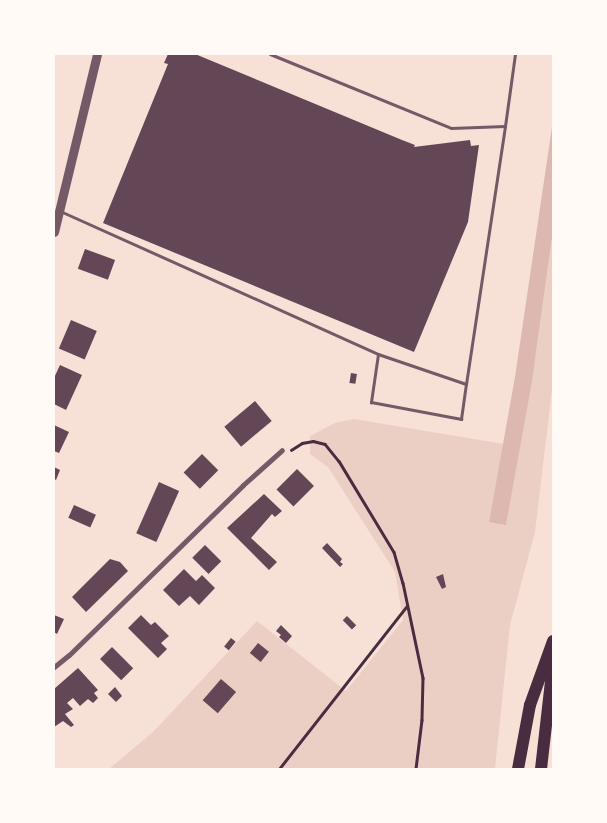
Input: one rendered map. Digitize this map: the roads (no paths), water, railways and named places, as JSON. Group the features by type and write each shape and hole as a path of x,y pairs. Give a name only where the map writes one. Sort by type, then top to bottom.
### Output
{"highway":[{"path":"518,769 530,705 553,641"},
{"path":"541,769 553,664"}],"street":[{"path":"54,232 97,54"},
{"path":"54,667 69,655 243,484 282,450"}],"lane":[{"path":"270,54 450,128 506,126"},
{"path":"378,354 371,402 461,419 506,126 514,54"},
{"path":"58,210 378,354 466,384"}]}
